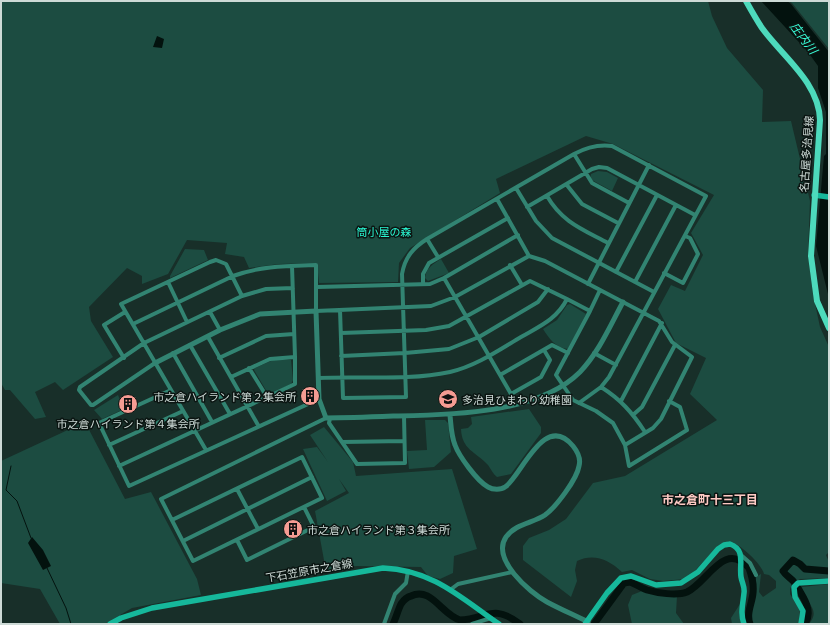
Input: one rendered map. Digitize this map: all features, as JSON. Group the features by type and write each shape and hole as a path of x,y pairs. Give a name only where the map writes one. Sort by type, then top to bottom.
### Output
{"main road":[{"name":"名古屋多治見線","path":"746,1 762,28 804,80 817,101 820,120 811,268 819,308 829,328"},
{"path":"816,195 829,197"},
{"path":"586,623 607,593 625,576 656,585 675,585 686,582 698,572 724,545 735,546 741,555 741,578 744,592 742,612 744,624"},
{"name":"下石笠原市之倉線","path":"110,624 122,618 152,608 383,568 408,571 432,579 499,624"},
{"path":"801,623 802,607 793,592 794,587 798,583 829,581"}],"street":[{"path":"340,310 343,398 406,397 402,274 407,257 411,250 427,239 574,154 588,147 604,145 612,146 706,196 616,365 600,387 579,403"},
{"path":"574,154 595,186 628,203"},
{"path":"588,284 648,165"},
{"path":"527,207 599,167 607,168 695,215"},
{"path":"566,184 582,204 618,223"},
{"path":"516,188 541,227 552,238 654,292"},
{"path":"616,272 657,195"},
{"path":"547,196 554,208 564,218 608,243"},
{"path":"497,199 529,256"},
{"path":"636,282 676,205"},
{"path":"423,283 424,269 429,263 508,218"},
{"path":"317,287 430,284 444,278 518,235"},
{"path":"664,273 683,283 698,254 690,238 685,236"},
{"path":"427,239 438,257"},
{"path":"293,288 266,289 242,296 187,322 144,343 80,387 79,390 91,405 96,404 155,363 173,353 220,330 260,314 294,310 316,311 430,306 455,297 510,265 529,256 545,261 644,312 662,323 675,346 692,357 661,419 653,428 625,445"},
{"path":"206,450 121,304 216,260 226,264 242,296"},
{"path":"132,324 233,276 256,269 316,265 319,398 329,423 357,464 405,463 404,416"},
{"path":"510,265 522,285"},
{"path":"119,466 295,384 292,266"},
{"path":"444,278 511,394 541,377 550,360 544,350"},
{"path":"341,333 439,328 449,326 530,281 590,311"},
{"path":"168,282 187,322"},
{"path":"342,356 449,349 479,337 538,302 548,289"},
{"path":"600,290 556,375 562,386 573,400 596,411 613,423 625,445 629,466 687,430 680,407 669,401"},
{"path":"319,378 406,376 450,372 489,356 553,319 562,310 567,299"},
{"path":"172,520 302,457 322,498 193,561 161,499 328,418 450,415 523,403 562,386 580,372 594,353 623,302"},
{"path":"124,358 104,325 126,312"},
{"path":"210,312 220,330"},
{"path":"621,401 662,323"},
{"path":"219,358 266,336 294,334"},
{"path":"208,337 258,425"},
{"path":"190,345 230,414"},
{"path":"500,375 552,345 568,353"},
{"path":"634,414 642,407 675,346"},
{"path":"173,353 212,422"},
{"path":"594,353 616,365"},
{"path":"231,377 270,358 294,357"},
{"path":"249,368 267,397"},
{"path":"600,387 621,401 634,414 645,432"},
{"path":"171,390 99,423 129,486 319,398"},
{"path":"109,445 183,411"},
{"path":"450,415 455,445 459,453 489,488 504,488 510,484 532,451 544,441 552,437 568,440 579,457 579,465 576,475 552,508 535,520 511,532 505,538 502,553 504,562 512,572 546,602 586,623"},
{"path":"342,442 404,441"},
{"path":"183,541 312,477"},
{"path":"237,489 258,529"},
{"path":"237,540 247,560 314,527 304,507"},
{"path":"741,555 750,562 756,575"},
{"path":"384,624 395,594 406,583 408,571"},
{"path":"450,590 458,584 512,572"},
{"path":"472,624 490,618"}],"green space":[{"name":"筒小屋の森","path":"1,1 708,1 712,16 727,48 763,90 762,122 791,121 810,201 808,256 813,294 820,327 829,347 829,552 826,555 829,562 829,578 800,579 792,584 790,594 800,610 799,623 752,623 751,605 754,598 756,577 761,574 759,592 763,597 776,588 776,581 769,575 764,574 755,560 744,550 729,541 718,546 691,575 685,579 663,581 650,579 632,570 622,572 607,561 595,558 577,561 575,570 577,581 571,597 523,560 523,546 529,538 549,530 566,519 593,483 625,476 717,420 690,394 706,358 676,343 658,309 671,285 685,291 703,255 691,233 714,195 613,144 586,136 496,179 500,193 410,248 399,263 398,282 319,283 317,263 279,264 249,268 244,257 225,254 227,243 187,240 168,274 142,284 142,276 127,268 89,307 91,321 113,357 63,390 55,382 35,392 46,417 35,419 10,390 5,390 1,383"},
{"path":"789,1 829,1 829,49 792,3"},
{"path":"598,171 607,172 618,178 612,191 590,179 591,174"},
{"path":"185,249 204,250 208,260 170,278 170,276"},
{"path":"441,259 449,273 428,281 425,278 428,269"},
{"path":"570,304 586,314 568,349 556,345 543,329 557,320 567,305"},
{"path":"273,360 291,360 293,380 291,384 270,394 267,392 254,370 255,368"},
{"path":"118,395 124,409 102,419 94,410"},
{"path":"529,409 541,427 541,433 511,474 497,477 488,465 470,450 464,442 461,429 468,428 472,424 471,417"},
{"path":"425,420 445,420 448,423 451,452 434,467 409,469 407,451 427,450"},
{"path":"85,422 125,499 151,492 197,579 201,595 132,608 105,624 60,624 40,589 1,583 1,461"},
{"path":"324,427 353,462 356,476 452,469 477,549 454,556 453,573 440,579 428,576 421,567 357,566 326,571 315,511 349,493 339,479 346,491 327,501 303,449 317,447 328,462 310,435"},
{"path":"829,584 829,624 809,624 813,619 814,614 803,593 802,587"},
{"path":"642,591 677,596 676,613 684,624 632,624 628,605 632,595"},
{"path":"740,604 741,624 732,624 731,618"}],"water":[{"name":"庄内川","path":"761,1 787,1 791,4 829,52 829,298 816,246 824,156 826,154 826,112 818,88 818,66 808,52"},
{"path":"157,36 164,39 162,48 153,47"},
{"path":"32,537 43,550 51,566 43,570 28,543"}],"waterway":[{"path":"11,466 6,490 17,501 31,538"},
{"path":"594,624 624,583 630,582 645,589 667,594 683,593 695,587 716,566 724,561 732,559 740,561 749,568 751,574 753,590 749,612 750,624"},
{"path":"805,624 808,613 806,603 794,582 783,571 793,560 805,569 829,571"},
{"path":"47,568 66,608 71,624"},
{"path":"393,624 401,604 407,598 418,594 431,598 448,613 460,620 496,613 503,614 520,624"}],"place":[{"name":"市之倉ハイランド第２集会所","path":"310,396"},
{"name":"多治見ひまわり幼稚園","path":"448,399"},
{"name":"市之倉ハイランド第４集会所","path":"128,404"},
{"name":"市之倉ハイランド第３集会所","path":"293,529"}],"district":[{"name":"市之倉町十三丁目","path":"710,499"}]}
